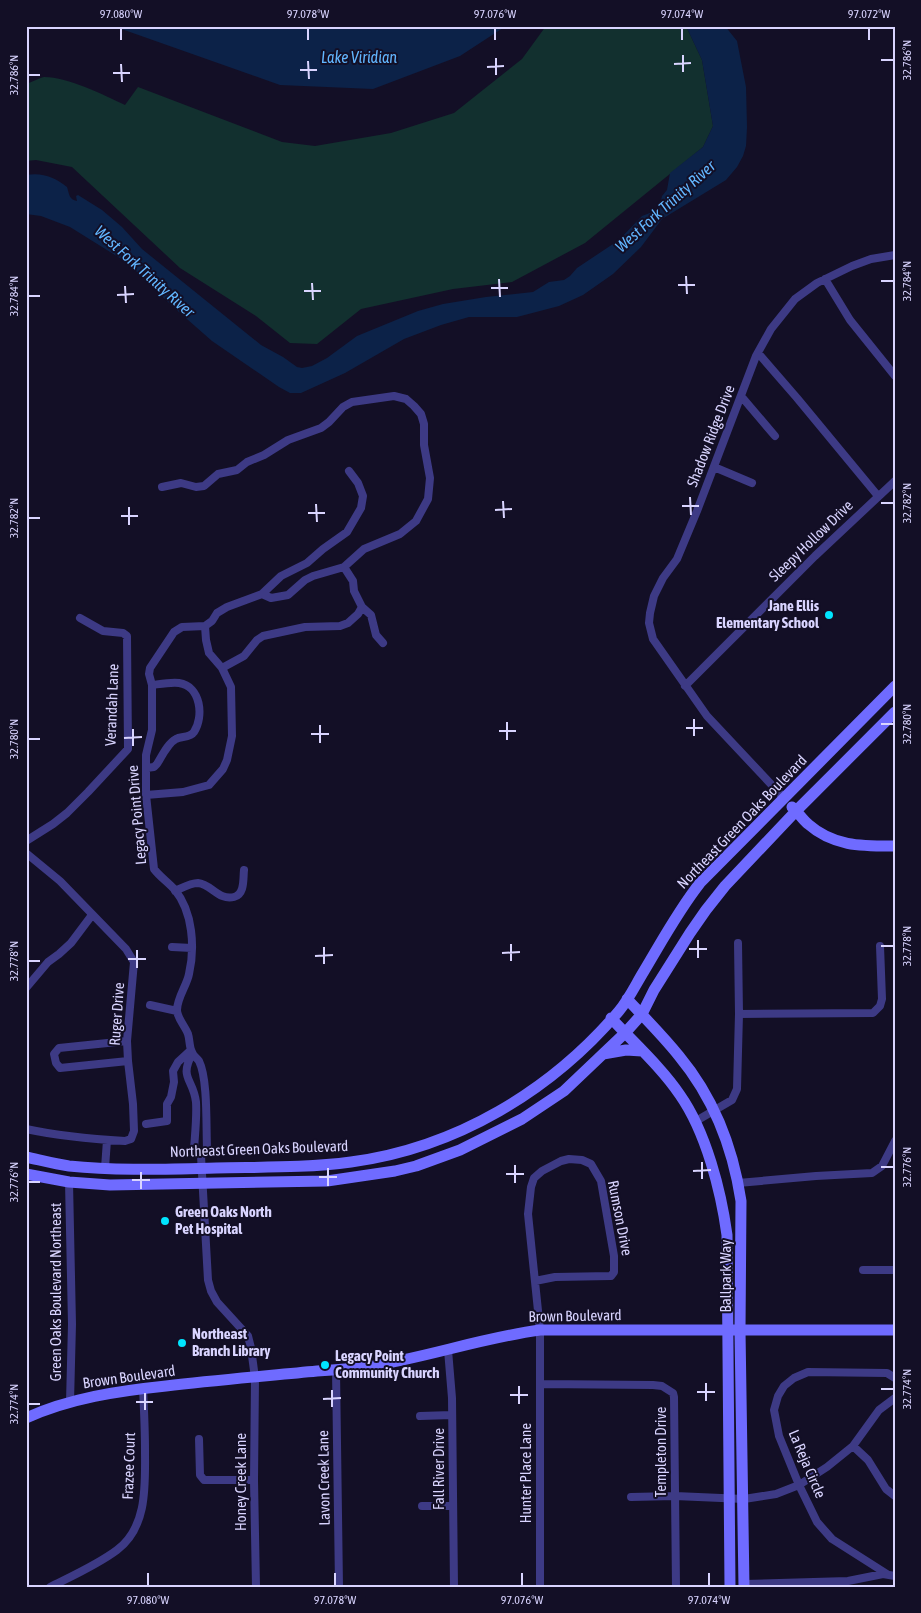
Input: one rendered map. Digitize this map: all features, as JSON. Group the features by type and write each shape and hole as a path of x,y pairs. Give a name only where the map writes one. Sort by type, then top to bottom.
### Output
{"main road":[{"name":"Northeast Green Oaks Boulevard","path":"26,1157 69,1166 105,1168 313,1166 391,1155 455,1134 492,1116 550,1078 612,1018 627,999 674,919 695,890 895,686"},
{"name":"Northeast Green Oaks Boulevard","path":"26,1174 69,1182 110,1185 327,1181 416,1166 460,1150 522,1120 564,1091 625,1033 642,1014 654,990 725,886 796,811 895,712"},
{"path":"784,798 810,826 826,837 860,846 895,846"},
{"path":"654,990 654,1016 659,1033"},
{"name":"Ballpark Way","path":"627,999 681,1058 695,1078 714,1111 726,1138 738,1183 741,1201 740,1331 744,1585"},
{"name":"Ballpark Way","path":"612,1018 674,1086 688,1106 696,1121 719,1191 727,1235 730,1587"},
{"path":"602,1054 629,1049 642,1051"},
{"name":"Brown Boulevard","path":"26,1418 70,1402 143,1388 336,1370 393,1362 500,1337 540,1330 895,1330"}],"street":[{"name":"Shadow Ridge Drive","path":"784,798 707,716 685,686 653,639 650,613 654,596 677,559 698,511 758,352 771,329 795,299 825,279 871,259 895,255"},
{"path":"825,279 850,320 895,376"},
{"path":"758,352 878,496"},
{"path":"162,487 182,483 196,487 204,486 218,474 237,470 246,462 264,455 288,440 321,428 343,407 352,402 388,396 406,399 414,406 421,414 424,424 424,445 430,478 428,499 416,521 400,534 364,549 344,567 305,580 288,595 271,598 262,594"},
{"path":"741,396 775,436"},
{"path":"714,467 752,484"},
{"path":"146,795 194,790 210,785 223,769 232,736 232,687 222,668 209,653 205,626 212,622 217,613 227,607 262,594 281,576 307,563 347,532 361,508 363,496 358,483 349,471"},
{"name":"Sleepy Hollow Drive","path":"685,686 814,556 895,481"},
{"path":"344,567 353,581 354,591 362,606 370,615 376,635 384,643"},
{"path":"222,668 244,656 257,640 263,636 305,627 348,623 358,614 362,606"},
{"name":"Verandah Lane","path":"26,841 67,813 128,749 127,636 123,633 103,631 80,618"},
{"name":"Legacy Point Drive","path":"177,1011 192,964 192,948 190,926 186,912 175,891 154,869 146,795 146,755 152,730 152,684 149,678 150,668 174,632 182,626 205,626"},
{"path":"146,768 154,767 157,764 175,739 194,732 200,712 199,702 195,695 184,685 179,683 152,684"},
{"name":"Ruger Drive","path":"26,853 60,881 126,949 134,962 127,1041 134,1131 133,1136 128,1140 107,1140"},
{"path":"175,891 196,883 204,884 222,896 234,897 242,890 244,870"},
{"path":"26,988 48,962 71,943 92,915"},
{"path":"696,1121 732,1100 737,1089 738,943"},
{"path":"172,946 192,948"},
{"path":"739,1014 873,1013 880,1006 882,999 880,946"},
{"path":"150,1005 177,1011 188,1033 192,1052 198,1060 203,1076 207,1148 201,1154 208,1280 217,1302 248,1336 255,1378"},
{"path":"127,1041 59,1048 54,1054 56,1063 60,1068 128,1061"},
{"path":"146,1124 167,1121 167,1104 174,1082 173,1071 178,1062 192,1052"},
{"path":"192,1052 186,1066 187,1076 196,1104 194,1149 201,1154"},
{"path":"26,1129 60,1136 107,1140 105,1168"},
{"path":"738,1183 872,1173 882,1166 895,1141"},
{"name":"Rumson Drive","path":"535,1281 562,1276 611,1276 614,1272 614,1256 601,1181 591,1164 576,1159"},
{"name":"Hunter Place Lane","path":"540,1587 540,1330 528,1214 534,1178 542,1171 561,1161 576,1159"},
{"name":"Green Oaks Boulevard Northeast","path":"69,1182 72,1324 70,1402"},
{"path":"863,1270 895,1270"},
{"name":"Fall River Drive","path":"448,1350 452,1415 454,1587"},
{"name":"Lavon Creek Lane","path":"336,1370 339,1587"},
{"name":"La Reja Circle","path":"891,1575 832,1539 817,1522 799,1485 777,1427 774,1410 778,1396 784,1386 794,1378 808,1372 887,1373 895,1378"},
{"name":"Honey Creek Lane","path":"255,1378 256,1587"},
{"name":"Templeton Drive","path":"540,1384 662,1386 671,1391 674,1397 676,1587"},
{"name":"Frazee Court","path":"50,1587 118,1550 132,1533 143,1505 145,1482 143,1388"},
{"path":"631,1497 675,1496 744,1499 776,1494 799,1485 853,1446 879,1410 895,1398"},
{"path":"420,1416 452,1415"},
{"path":"199,1439 200,1474 204,1480 254,1480"},
{"path":"853,1446 868,1460 886,1489 895,1496"},
{"path":"422,1506 453,1506"},
{"path":"744,1585 848,1581 870,1576 891,1575"}],"green space":[{"path":"546,26 686,26 702,60 713,126 703,147 585,243 512,282 453,289 361,309 317,344 290,343 256,316 180,268 72,167 36,160 26,161 26,84 44,77 75,83 125,105 138,87 282,142 315,146 391,133 454,113 522,59"}],"water":[{"name":"Lake Viridian","path":"113,26 506,26 460,56 373,89 280,85"},
{"name":"West Fork Trinity River","path":"686,26 725,26 737,41 746,87 746,146 737,167 726,180 662,219 641,247 613,274 583,295 559,306 517,317 469,317 441,325 404,339 345,373 301,393 290,393 279,387 212,341 123,260 70,227 41,216 26,214 26,175 43,175 58,180 67,187 72,199 77,201 76,196 78,195 102,210 122,227 142,249 261,345 297,367 312,366 327,358 357,336 418,311 443,304 533,292 549,282 564,280 577,268 619,240 642,216 655,211 660,206 662,196 667,190 670,173 703,147 713,126 702,60"}],"place":[{"name":"Jane Ellis Elementary School","path":"829,615"},
{"name":"Green Oaks North Pet Hospital","path":"165,1221"},
{"name":"Northeast Branch Library","path":"182,1343"},
{"name":"Legacy Point Community Church","path":"325,1365"}]}
